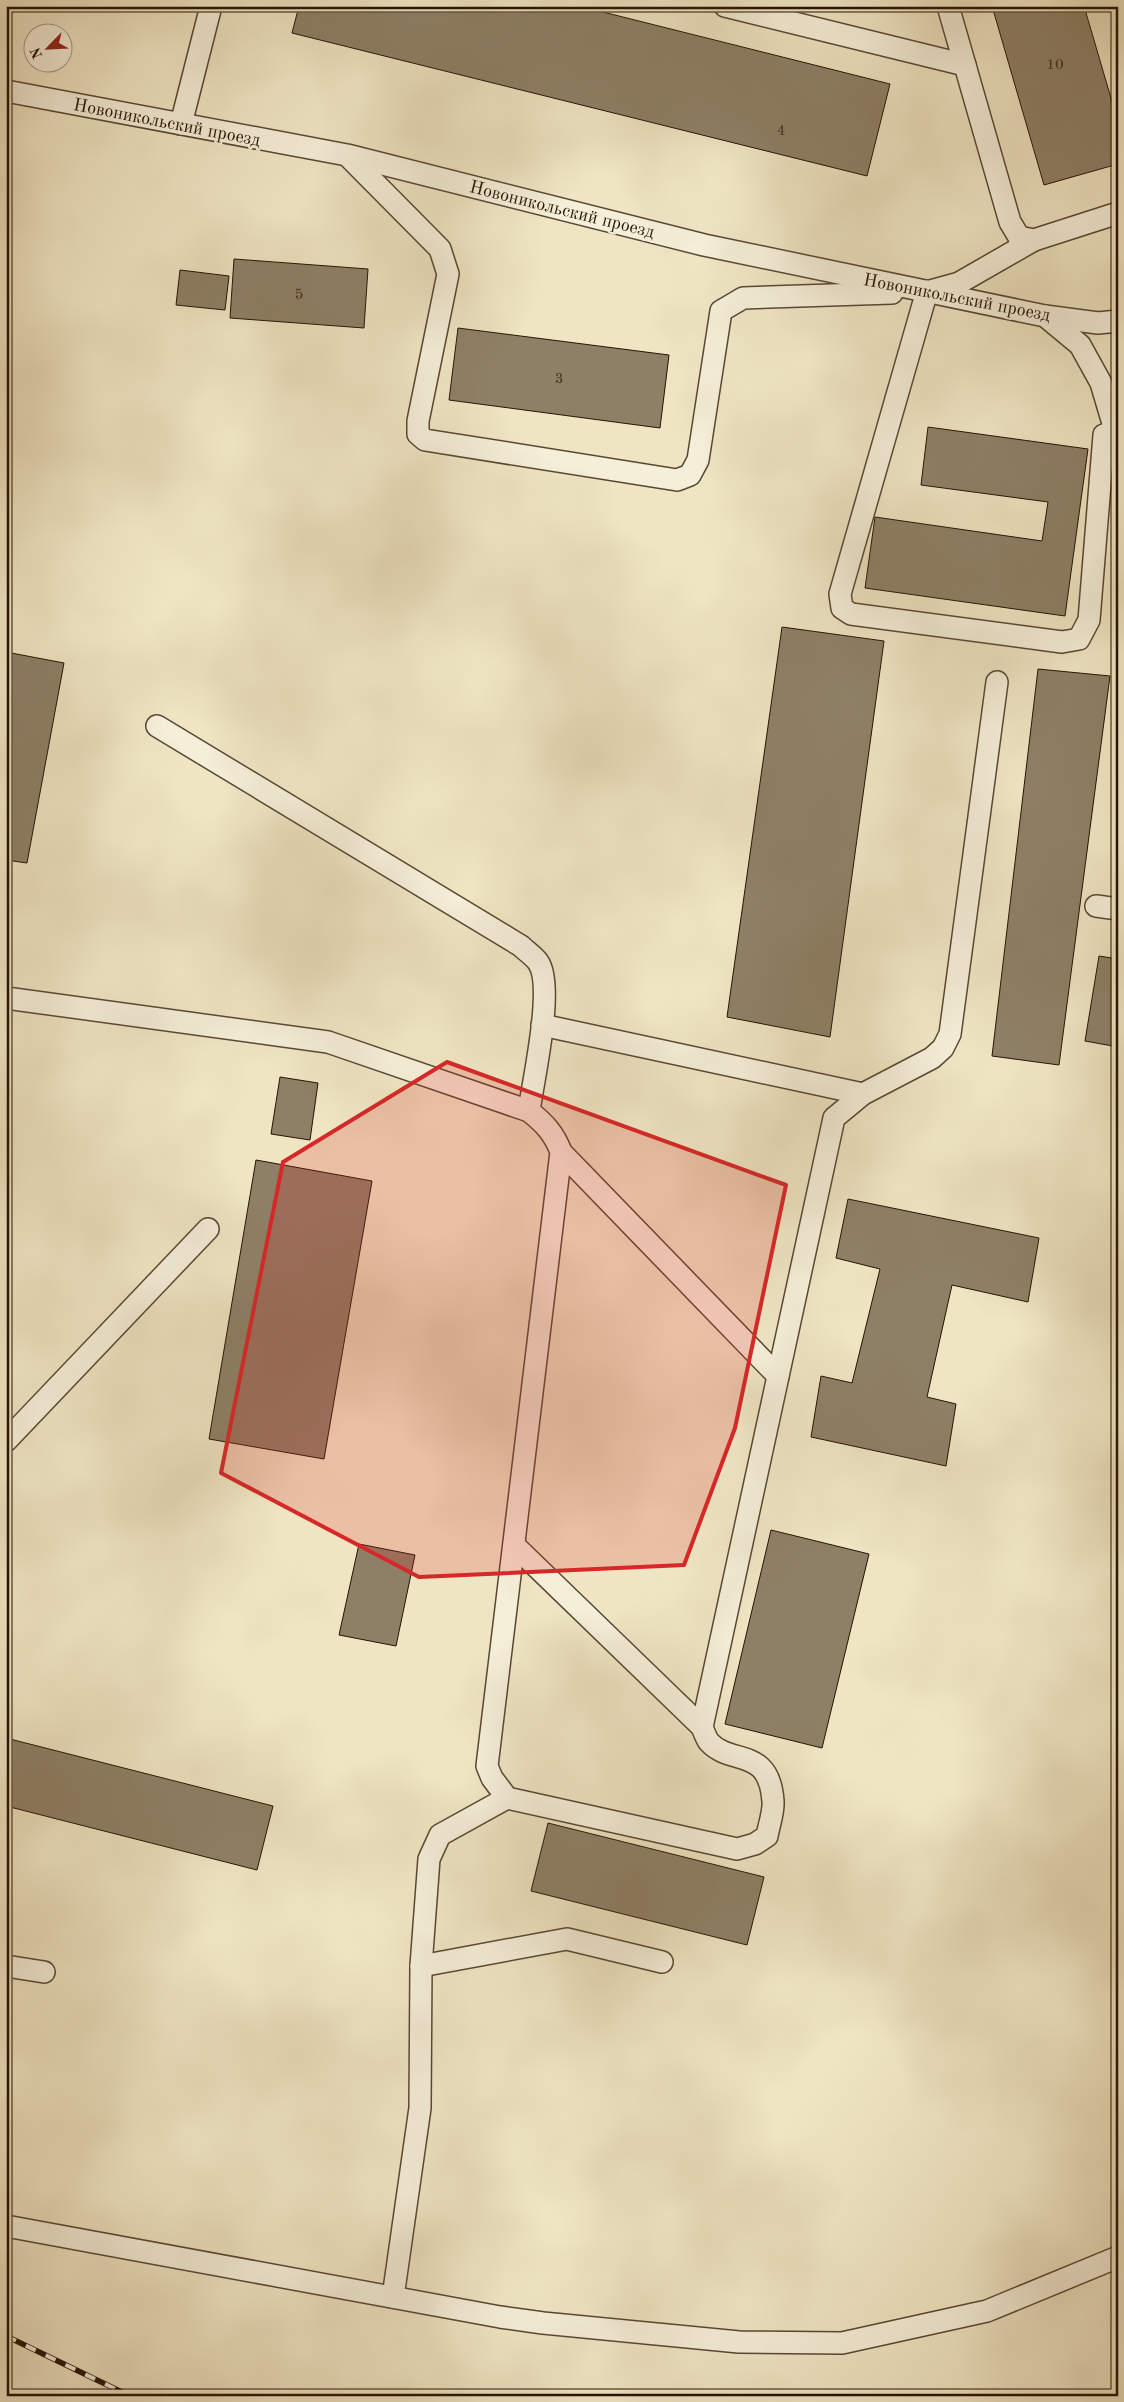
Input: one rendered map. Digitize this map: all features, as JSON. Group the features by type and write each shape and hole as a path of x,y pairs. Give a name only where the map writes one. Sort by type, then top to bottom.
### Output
{"lane":[{"path":"181,124 211,6"},
{"path":"725,6 965,64"},
{"path":"948,6 1010,222 1019,237 1034,240"},
{"name":"Новоникольский проезд","path":"6,92 348,155 704,245 1045,316 1098,323 1118,321"},
{"path":"348,155 440,249 448,274 418,421 418,434 425,440 677,480 690,474 698,460 721,311 743,298 927,291 959,282 1034,240 1118,213"},
{"path":"927,291 840,594 842,608 851,614 1062,642 1079,639 1089,620 1104,435 1116,430 1101,383 1080,346 1045,316"},
{"path":"702,1728 834,1118 863,1094 932,1058 943,1048 950,1034 997,682"},
{"path":"157,726 521,946 539,962 545,984 542,1025 529,1111"},
{"path":"1096,906 1118,909"},
{"path":"6,998 328,1042 529,1111 547,1126 556,1136 561,1152 487,1766 492,1778 508,1798 737,1849 755,1844 767,1836 774,1802 767,1777 754,1761 717,1748 708,1741 702,1728 514,1545"},
{"path":"542,1025 863,1094"},
{"path":"561,1152 778,1376"},
{"path":"6,1441 208,1229"},
{"path":"393,2297 420,2108 422,1966 429,1859 440,1835 508,1798"},
{"path":"422,1966 567,1938 662,1962"},
{"path":"6,1966 44,1972"},
{"path":"6,2226 543,2323 739,2342 842,2343 987,2311 1118,2257"}],"highlighted area":[{"path":"447,1062 786,1185 735,1428 684,1565 419,1577 221,1473 283,1162"}],"building":[{"path":"299,6 579,6 890,84 867,176 292,33"},
{"path":"992,6 1084,6 1118,122 1118,164 1044,185"},
{"path":"234,259 368,269 364,328 230,318"},
{"path":"180,270 229,276 225,310 176,305"},
{"path":"458,328 669,355 660,428 449,400"},
{"path":"928,427 1088,449 1065,616 865,588 875,517 1042,541 1048,502 921,485"},
{"path":"782,627 884,641 830,1037 727,1017"},
{"path":"6,652 64,663 27,863 6,860"},
{"path":"1038,669 1110,676 1059,1065 992,1056"},
{"path":"1099,956 1118,959 1118,1047 1085,1041"},
{"path":"280,1077 318,1083 310,1140 271,1134"},
{"path":"256,1160 372,1181 324,1459 209,1439"},
{"path":"848,1199 1039,1238 1028,1302 952,1285 927,1397 956,1404 946,1466 811,1437 821,1376 852,1383 880,1269 836,1258"},
{"path":"771,1530 869,1554 822,1748 725,1724"},
{"path":"359,1544 415,1555 396,1646 339,1635"},
{"path":"6,1738 273,1806 257,1870 6,1806"},
{"path":"548,1823 764,1877 747,1945 531,1891"}],"railway":[{"path":"6,2336 130,2396"}]}
